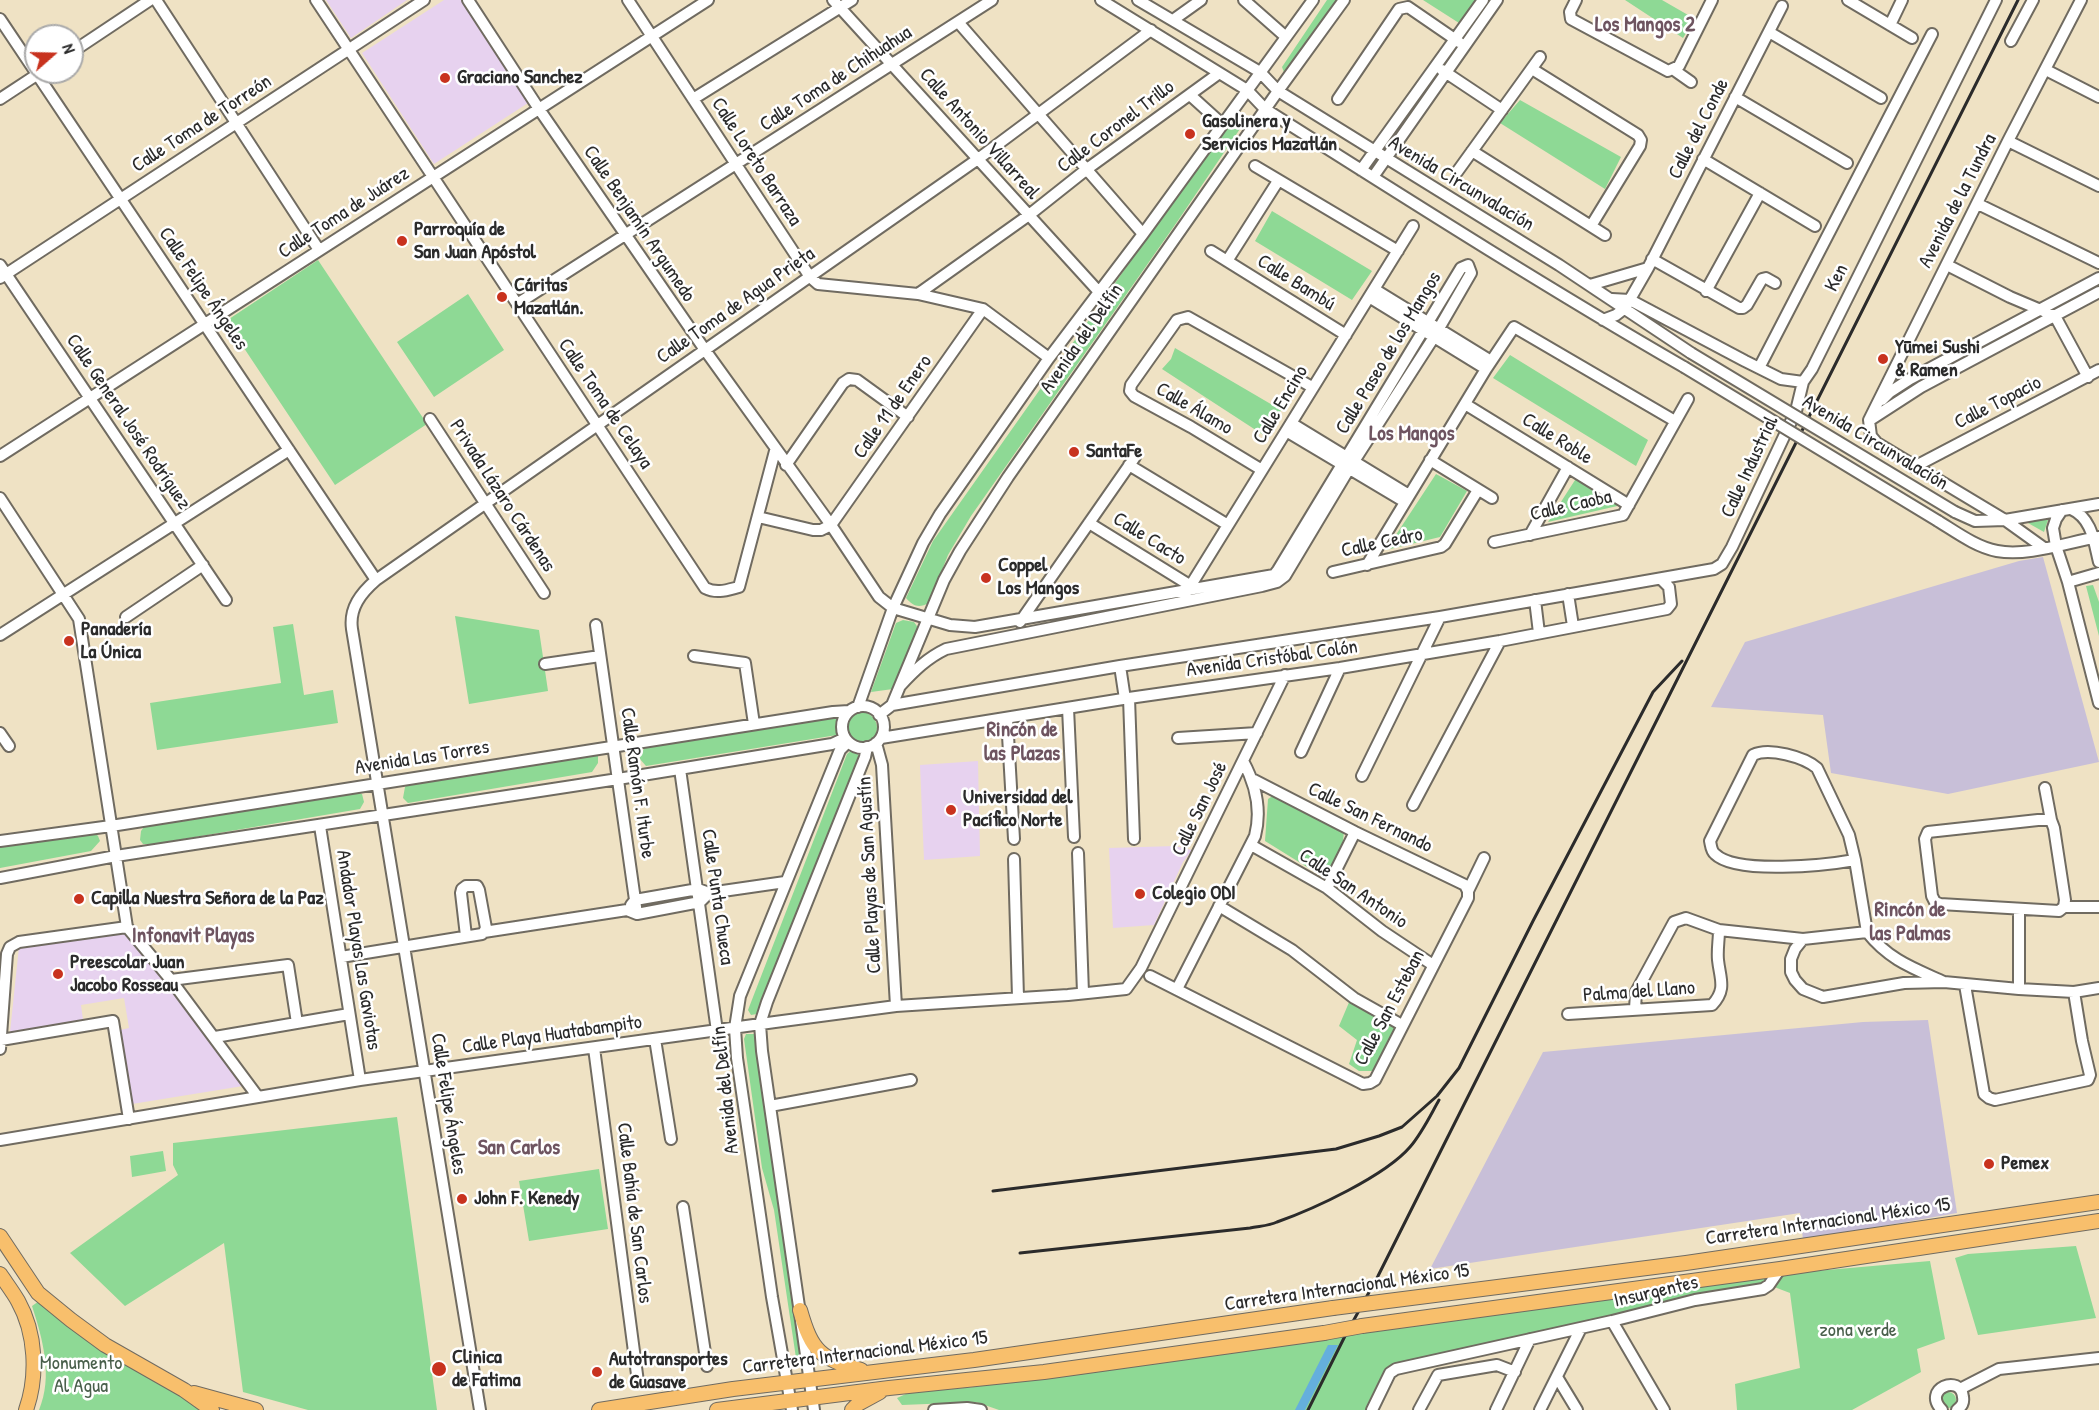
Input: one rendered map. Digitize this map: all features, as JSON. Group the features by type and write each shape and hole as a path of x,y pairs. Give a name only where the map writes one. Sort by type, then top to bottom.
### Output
{"main road":[{"name":"Carretera Internacional México 15","path":"599,1410 733,1389 974,1360 1333,1308 1686,1263 2099,1202"},
{"name":"Carretera Internacional México 15","path":"717,1410 813,1404 889,1388 1044,1372 1780,1269 2099,1221"},
{"path":"0,1236 38,1293 105,1345 184,1390 212,1410"},
{"path":"0,1274 18,1302 31,1340 33,1381 26,1410"},
{"path":"800,1310 811,1341 820,1354 833,1362 866,1372"},
{"path":"852,1410 858,1404 889,1388"},
{"path":"184,1390 256,1410"}],"street":[{"path":"84,44 150,0"},
{"path":"156,0 319,250"},
{"name":"Calle Toma de Celaya","path":"316,0 705,588 718,592 740,587 758,518"},
{"name":"Calle Toma de Torreón","path":"2,272 121,199 424,0"},
{"name":"Calle Benjamín Argumedo","path":"468,0 625,235 786,465 831,525 879,597 893,608 927,618"},
{"name":"Calle Loreto Barraza","path":"628,0 810,277"},
{"name":"Calle Toma de Juárez","path":"0,456 708,0"},
{"path":"693,99 836,4 852,0"},
{"name":"Calle Toma de Chihuahua","path":"517,304 992,0"},
{"name":"Avenida Circunvalación","path":"1101,0 1246,90 1265,110 1361,170 1603,320 1968,539 1995,551 2017,552 2096,538"},
{"name":"Avenida Circunvalación","path":"1138,0 1260,72 1278,91 1610,299 1627,304 1691,353 1957,513 1975,521 2004,520 2099,504"},
{"path":"1173,20 1201,0"},
{"path":"1244,0 1286,37"},
{"name":"Avenida del Delfín","path":"853,709 893,608 923,543 940,514 1049,358 1143,234 1313,0"},
{"name":"Avenida del Delfín","path":"879,715 892,705 944,580 1008,477 1344,0"},
{"path":"1361,170 1374,151 1397,130 1441,70 1483,0"},
{"path":"1459,42 1497,0"},
{"path":"1576,0 1570,12 1571,19 1668,71 1679,66 1712,0"},
{"path":"1848,0 1912,38"},
{"path":"1890,25 1902,0"},
{"name":"Ken","path":"1803,382 1812,369 1996,0"},
{"path":"2011,41 2033,0"},
{"name":"Avenida de la Tundra","path":"1869,420 2081,0"},
{"name":"Calle Antonio Villarreal","path":"836,4 1099,292"},
{"name":"Calle del Conde","path":"1650,264 1782,6"},
{"path":"1338,99 1399,9 1408,7 1459,42"},
{"name":"Calle Felipe Ángeles","path":"0,19 24,52"},
{"path":"958,22 1143,234"},
{"name":"Calle Toma de Agua Prieta","path":"350,617 353,607 376,580 978,159 1151,30"},
{"path":"1769,32 1881,98"},
{"path":"1759,368 1932,34"},
{"path":"1457,172 1539,57"},
{"path":"1532,69 1638,135 1641,140 1640,146 1591,226"},
{"path":"1441,70 1502,110"},
{"path":"1674,70 1691,82"},
{"path":"2046,70 2099,97"},
{"name":"Calle Coronel Trillo","path":"918,294 1029,215 1218,74"},
{"path":"0,99 24,83"},
{"name":"Calle Felipe Ángeles","path":"46,84 376,580"},
{"path":"1190,95 1222,124"},
{"path":"1735,96 1846,163"},
{"path":"1373,177 1386,159 1397,130"},
{"path":"2008,141 2099,186"},
{"path":"1472,151 1605,236"},
{"path":"1703,159 1815,226"},
{"path":"1255,166 1398,251"},
{"name":"Calle Bambú","path":"1227,261 1278,181"},
{"path":"1706,291 1760,193"},
{"path":"1978,204 2099,263"},
{"name":"Calle Encino","path":"1181,603 1413,226"},
{"name":"Calle Bambú","path":"1211,251 1346,335"},
{"path":"1603,320 1616,315 1627,304 1650,264"},
{"path":"1590,285 1650,264 1743,309 1761,279 1766,278 1775,283"},
{"name":"Calle Paseo de los Mangos","path":"927,618 950,625 975,627 1274,574 1348,463 1431,330 1471,273 1468,265 1461,268 1431,330"},
{"path":"1947,265 2010,297 2055,316 2088,376"},
{"name":"Calle General José Rodríguez","path":"2,272 226,600"},
{"path":"810,277 818,284 918,294 983,309 1049,358"},
{"path":"1875,406 1890,392 1910,379 2099,278"},
{"path":"2044,548 2004,520 1877,443 1870,436 1869,420 1921,387 2099,292"},
{"path":"1372,293 1488,365"},
{"path":"1627,304 1781,379 1803,382"},
{"name":"Calle 11 de Enero","path":"831,525 983,309"},
{"name":"Calle Álamo","path":"1262,470 1134,396 1131,385 1177,320 1188,317 1312,387"},
{"path":"1367,564 1488,365 1514,327 1674,421"},
{"name":"Calle Topacio","path":"1914,467 2099,370"},
{"path":"786,465 843,382 849,379 857,380 908,417"},
{"name":"Calle Industrial","path":"1722,564 1796,411 1803,382"},
{"name":"Calle Caoba","path":"1494,542 1623,515 1688,399"},
{"name":"Calle Roble","path":"1465,404 1629,505"},
{"name":"Privada Lázaro Cárdenas","path":"430,419 544,594"},
{"path":"1289,427 1407,498"},
{"path":"0,635 289,450"},
{"path":"776,450 758,518 813,530 821,530 831,525"},
{"path":"1430,460 1492,498"},
{"path":"1016,634 1021,620 1132,461 1228,525"},
{"name":"Calle Paseo de los Mangos","path":"900,686 932,655 946,649 1277,582 1285,576 1348,463"},
{"path":"1530,535 1568,467"},
{"name":"Calle Cedro","path":"1334,572 1441,547 1478,490"},
{"path":"1957,513 1966,507 1964,496"},
{"path":"0,498 79,619 127,927 171,980 258,1097"},
{"path":"2099,562 2096,538 2086,519 2080,513 2067,509 2056,519 2054,528 2056,546 2068,582 2099,703"},
{"name":"Calle Cacto","path":"1089,523 1189,588"},
{"name":"Avenida Cristóbal Colón","path":"892,705 1120,666 1440,617 1661,579 1714,569 1722,564"},
{"path":"126,617 203,565"},
{"path":"2068,582 2099,573"},
{"name":"Avenida Cristóbal Colón","path":"875,743 1127,698 1340,668 1500,641 1667,609 1671,604 1669,587 1661,579"},
{"path":"1568,594 1573,626"},
{"path":"1535,600 1539,633"},
{"name":"Calle Felipe Ángeles","path":"350,617 480,1410"},
{"path":"1362,776 1440,617"},
{"name":"Calle Ramón F. Iturbe","path":"596,625 635,900 632,912"},
{"path":"1413,805 1500,641"},
{"path":"545,663 600,656"},
{"path":"694,656 746,663 754,724"},
{"path":"1120,666 1130,714 1134,839"},
{"path":"1301,752 1340,668"},
{"name":"Calle San José","path":"1126,989 1141,968 1285,675"},
{"path":"872,708 879,715 884,724 875,743 856,746 847,740 842,726 843,721 853,709 872,708"},
{"path":"1068,708 1074,837"},
{"name":"Avenida Las Torres","path":"0,841 111,826 853,709"},
{"path":"1007,718 1014,839"},
{"path":"0,733 9,746"},
{"path":"1178,738 1257,733"},
{"path":"0,878 116,856 618,779 847,740"},
{"name":"Avenida del Delfín","path":"787,1383 757,1196 737,1058 735,1028 740,996 840,750 847,740"},
{"name":"Avenida del Delfín","path":"809,1380 760,1024 865,757 875,743"},
{"name":"Calle Playas de San Agustín","path":"875,743 882,765 896,1006"},
{"path":"1855,860 1834,864 1764,868 1734,862 1715,855 1710,841 1753,755 1760,752 1800,757 1817,768 1843,820 1855,860 1867,932 1907,967 1944,982"},
{"path":"1178,989 1251,845 1258,818 1254,780 1243,761"},
{"name":"Calle Punta Chueca","path":"680,769 717,1030"},
{"name":"Calle San Fernando","path":"1254,780 1465,885 1468,891"},
{"path":"2045,788 2054,828 2066,900 2064,907 2059,911 2019,910 1935,902 1932,896 1924,839 1928,832 2051,820"},
{"name":"Andador Playas Las Gaviotas","path":"320,826 360,1080"},
{"path":"1327,888 1355,832"},
{"name":"Calle San Antonio","path":"1251,845 1327,888 1382,931 1432,965"},
{"path":"1078,853 1083,993"},
{"name":"Calle San Esteban","path":"1150,976 1363,1084 1370,1083 1375,1080 1468,898 1468,891 1484,858"},
{"path":"1014,859 1018,997"},
{"path":"635,900 698,889 709,893 785,882"},
{"path":"466,936 461,893 466,886 477,886 479,890 486,928 484,932"},
{"path":"341,957 484,932 700,902 709,893"},
{"path":"1219,906 1292,950 1354,998 1402,1025"},
{"path":"2064,907 2099,907"},
{"path":"2019,910 2019,989"},
{"path":"1635,1009 1636,992 1674,922 1680,919 1686,918 1719,930 1803,939 1867,932"},
{"path":"127,927 20,942 10,947 7,954 0,1045 113,1021 129,1119"},
{"name":"Palma del Llano","path":"1568,1014 1712,1005 1722,989 1717,957 1719,930"},
{"path":"1803,939 1795,949 1791,960 1791,972 1803,989 1823,997 1904,983 1944,982 2074,992 2099,988"},
{"path":"171,980 288,965 297,1023"},
{"path":"1904,983 1910,976 1907,967"},
{"path":"1965,985 1984,1094 1995,1100 2088,1080 2090,1075 2074,992"},
{"name":"Calle Playa Huatabampito","path":"0,1140 360,1080 760,1024 896,1006 1113,992 1126,989"},
{"path":"215,1038 349,1014"},
{"path":"656,1039 671,1139"},
{"name":"Calle Bahía de San Carlos","path":"594,1048 638,1382"},
{"path":"770,1106 911,1080"},
{"path":"683,1207 707,1366"},
{"name":"Insurgentes","path":"1372,1410 1390,1373 1396,1369 1695,1300 1763,1289 1769,1286 1780,1269"},
{"path":"1612,1321 1664,1410"},
{"path":"1540,1410 1581,1328"},
{"path":"1496,1410 1530,1339"},
{"path":"1960,1389 1999,1369 2099,1358"},
{"path":"1419,1410 1438,1375 1497,1365 1515,1372"},
{"path":"1557,1377 1577,1410"},
{"path":"809,1380 813,1404"},
{"path":"787,1383 791,1405"},
{"path":"1936,1408 1936,1396 1940,1389 1948,1384 1957,1386 1964,1398 1958,1410"},
{"path":"934,1410 967,1408 981,1410"}],"shaded area":[{"path":"326,0 407,0 351,38"},
{"name":"Graciano Sanchez","path":"444,0 461,0 528,103 434,164 362,53"},
{"path":"2043,557 2099,762 1948,794 1831,773 1823,715 1711,707 1745,642 2019,561"},
{"name":"Universidad del Pacífico Norte","path":"978,761 980,856 924,860 920,765"},
{"name":"Colegio ODI","path":"1175,846 1192,850 1183,862 1154,925 1113,928 1109,848"},
{"path":"125,930 243,1086 132,1104 120,1030 129,1028 124,998 81,1005 83,1020 10,1032 19,947"},
{"path":"1928,1020 1957,1213 1803,1240 1800,1213 1430,1269 1543,1052 1863,1022"}],"green space":[{"path":"1327,0 1338,0 1285,75 1282,67"},
{"path":"1423,0 1476,0 1459,23"},
{"path":"1625,0 1662,0 1695,19 1683,38"},
{"path":"1520,100 1621,157 1605,189 1500,123"},
{"path":"1235,113 1239,118 1246,120 971,516 948,555 929,603 917,606 912,603 906,598 933,541"},
{"path":"1272,211 1372,271 1352,300 1255,241"},
{"path":"318,260 427,424 335,485 226,321"},
{"path":"468,294 504,350 434,397 397,342"},
{"path":"1175,348 1281,410 1268,438 1162,369 1171,359"},
{"path":"1510,355 1648,440 1636,466 1493,378"},
{"path":"1436,474 1467,491 1440,537 1386,550"},
{"path":"1577,477 1626,504 1548,522"},
{"path":"2049,517 2044,532 2028,523 2027,519"},
{"path":"2093,585 2099,602 2099,636 2086,586"},
{"path":"455,616 539,630 548,691 469,704"},
{"path":"903,620 914,622 919,629 893,689 871,692 896,623"},
{"path":"293,624 304,695 333,690 338,723 157,750 150,703 281,683 273,627"},
{"path":"861,712 872,717 877,728 872,739 861,744 850,739 845,728 850,717"},
{"path":"837,717 841,728 837,735 646,766 639,758 645,747"},
{"path":"853,749 858,754 858,760 832,831 759,1011 751,1015 748,1010 847,754"},
{"path":"594,753 598,756 598,763 592,772 408,803 403,798 405,787 409,783"},
{"path":"351,791 362,794 364,802 360,809 154,844 143,844 140,840 144,827 191,820 196,816"},
{"path":"1274,795 1344,826 1341,850 1335,864 1330,869 1315,872 1265,841 1268,799"},
{"path":"94,832 100,841 91,851 0,868 0,843"},
{"path":"1350,1000 1394,1027 1394,1034 1375,1071 1359,1071 1349,1064 1357,1040 1339,1026"},
{"path":"746,1034 754,1034 762,1076 802,1359 800,1363 796,1358 774,1210 762,1168 744,1039"},
{"path":"397,1117 437,1410 308,1410 243,1392 224,1243 125,1306 70,1253 178,1175 173,1165 173,1143"},
{"path":"163,1151 166,1171 132,1177 130,1156"},
{"path":"599,1169 608,1229 529,1241 519,1181"},
{"path":"2076,1246 2096,1318 1978,1335 1955,1258 1968,1254"},
{"name":"zona verde","path":"1930,1261 1945,1339 1917,1349 1921,1372 1852,1410 1737,1410 1735,1384 1800,1368 1790,1293 1769,1285 1391,1365 1369,1410 999,1410 976,1402 902,1405 897,1398 908,1393 974,1387 1781,1274"},
{"name":"Monumento Al Agua","path":"42,1299 206,1410 39,1410 46,1371 43,1345 32,1306"},
{"path":"1948,1392 1954,1394 1956,1400 1954,1406 1948,1408 1942,1406 1940,1400 1942,1394"}],"water":[{"path":"1328,1345 1338,1345 1305,1410 1295,1410"}],"railway":[{"path":"1308,1410 1378,1276 2018,0"},
{"path":"993,1191 1336,1149 1402,1127 1437,1096 1459,1068 1653,692 1682,661"},
{"path":"1020,1253 1250,1228 1274,1223 1329,1200 1367,1180 1399,1158 1414,1142 1439,1100"}],"place":[{"name":"Graciano Sanchez","path":"445,78"},
{"name":"Gasolinera y Servicios Mazatlán","path":"1190,134"},
{"name":"Parroquía de San Juan Apóstol","path":"402,241"},
{"name":"Cáritas Mazatlán.","path":"502,297"},
{"name":"Yūmei Sushi & Ramen","path":"1883,359"},
{"name":"SantaFe","path":"1074,452"},
{"name":"Coppel Los Mangos","path":"986,578"},
{"name":"Panadería La Única","path":"69,641"},
{"name":"Universidad del Pacífico Norte","path":"951,810"},
{"name":"Colegio ODI","path":"1140,894"},
{"name":"Capilla Nuestra Señora de la Paz","path":"79,899"},
{"name":"Preescolar Juan Jacobo Rosseau","path":"58,974"},
{"name":"Pemex","path":"1989,1164"},
{"name":"John F. Kenedy","path":"462,1199"},
{"name":"Clinica de Fatima","path":"439,1369"},
{"name":"Autotransportes de Guasave","path":"597,1372"}],"district":[{"name":"Los Mangos 2","path":"1645,25"},
{"name":"Los Mangos","path":"1412,434"},
{"name":"Rincón de las Plazas","path":"1022,742"},
{"name":"Rincón de las Palmas","path":"1910,922"},
{"name":"Infonavit Playas","path":"193,936"},
{"name":"San Carlos","path":"519,1148"}]}
